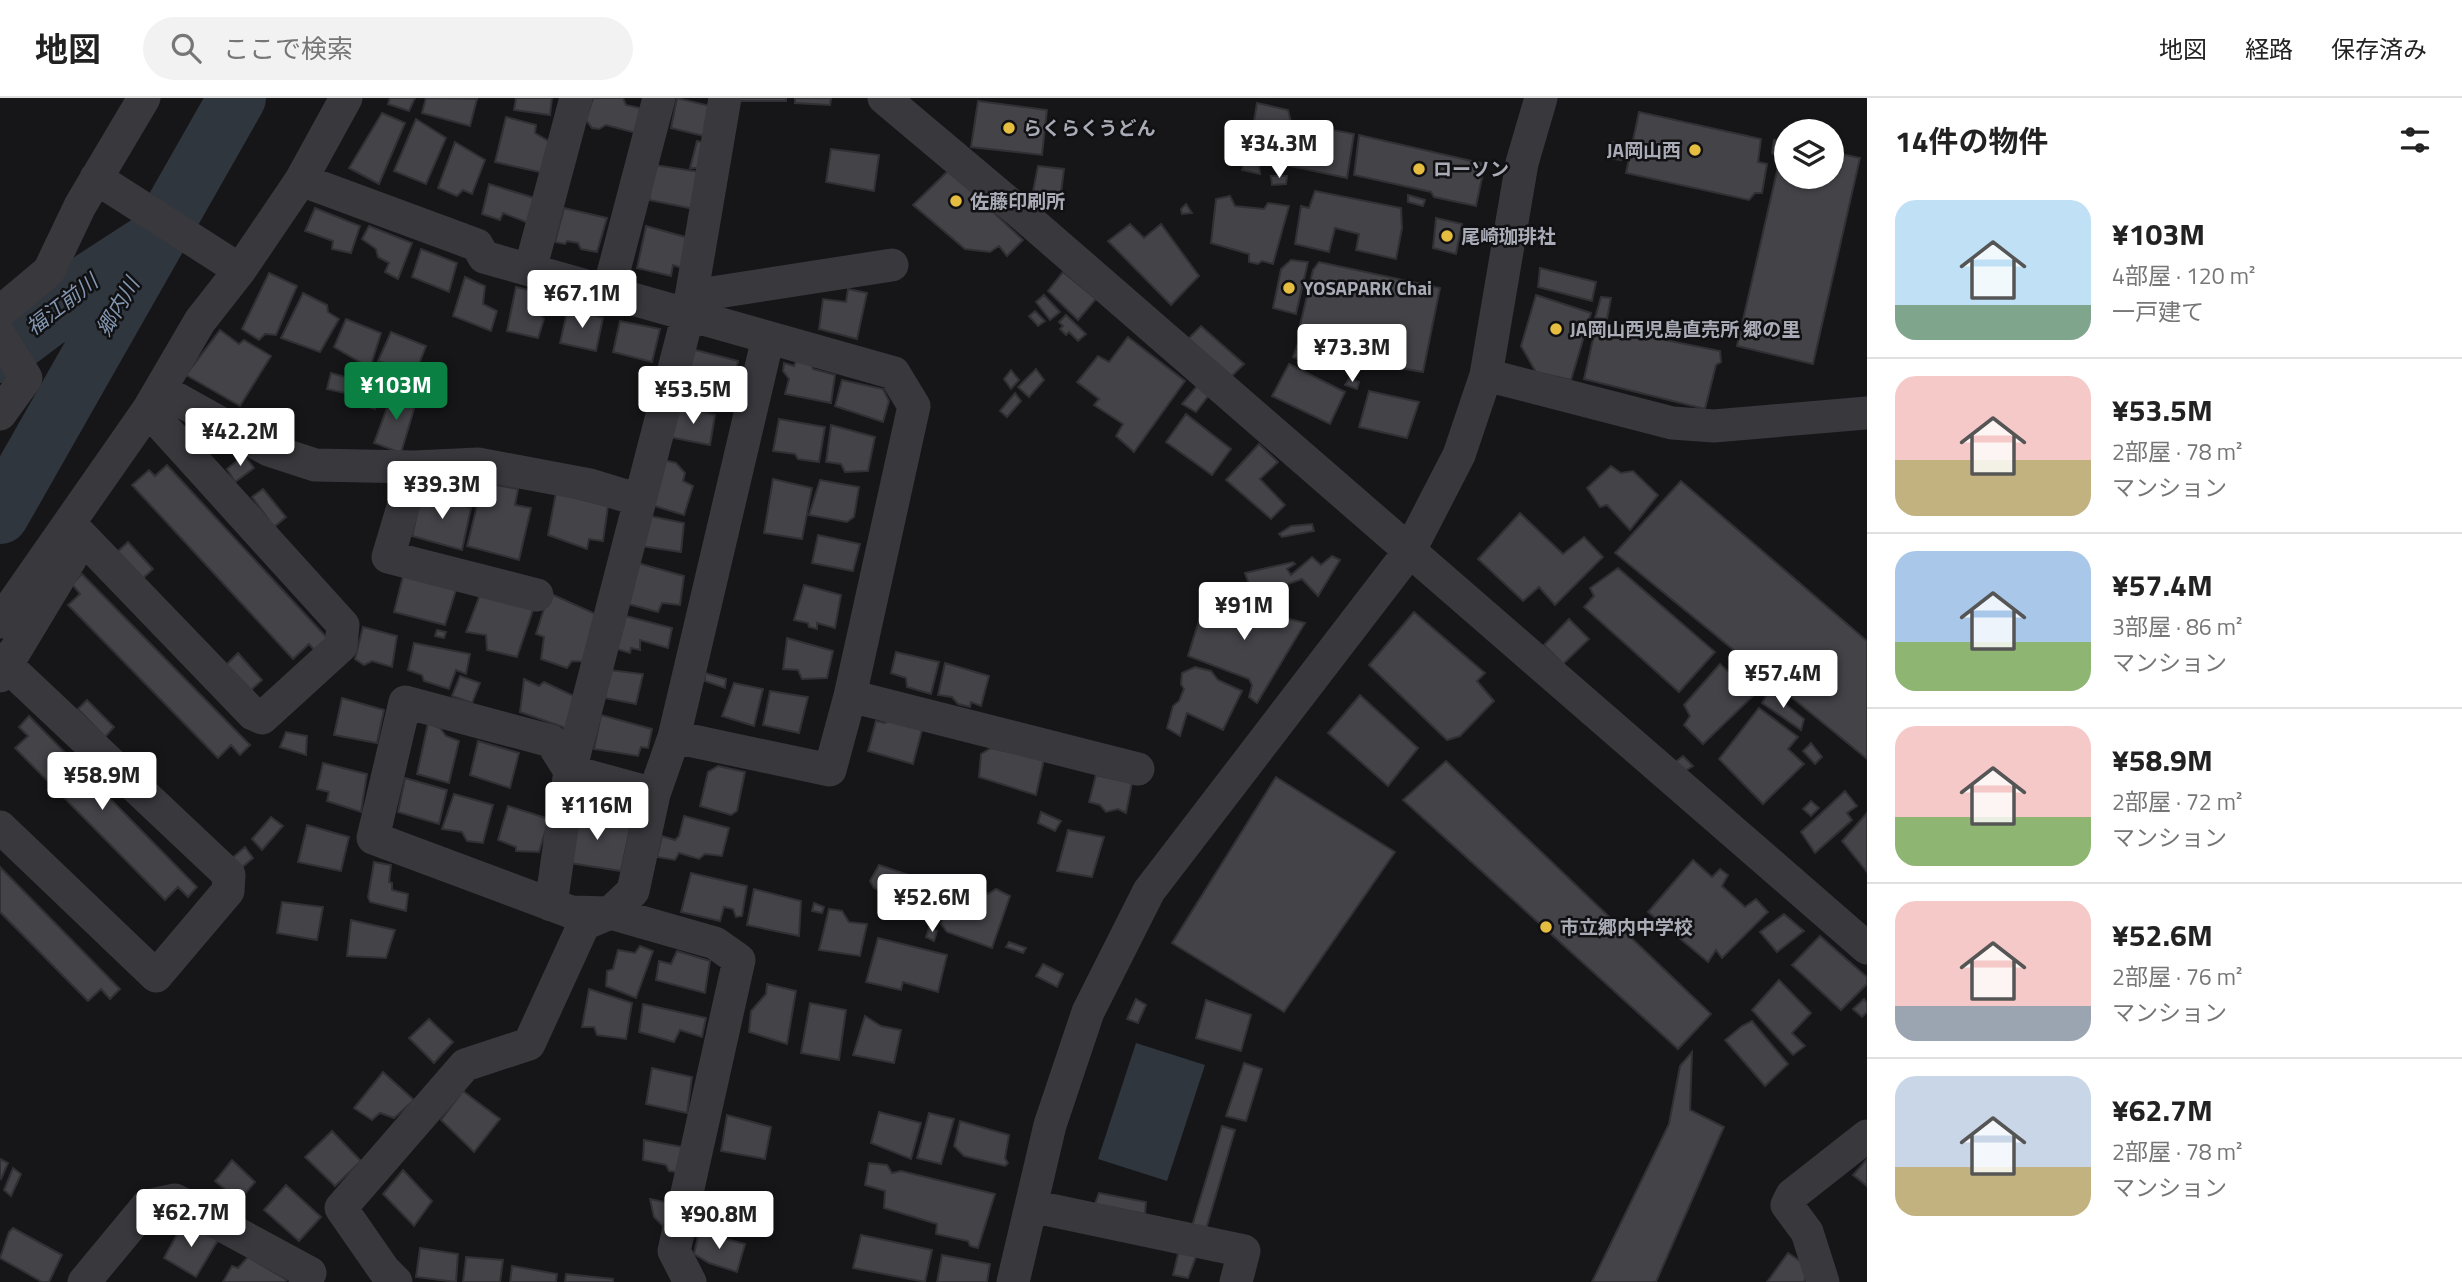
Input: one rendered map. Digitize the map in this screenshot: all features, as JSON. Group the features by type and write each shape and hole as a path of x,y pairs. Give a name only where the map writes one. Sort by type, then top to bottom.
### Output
{"street":[{"path":"0,312 49,271 101,181 144,98"},
{"path":"0,827 156,976 228,891 229,875 2,666 76,531 157,408 200,321 232,265 301,180 346,98"},
{"path":"530,270 576,98"},
{"path":"608,293 659,98"},
{"path":"551,905 570,771 690,306 724,98"},
{"path":"884,98 1023,215 1867,948"},
{"path":"1013,1282 1049,1125 1088,1013 1149,891 1409,552 1459,455 1486,375 1522,163 1541,98"},
{"path":"301,180 477,245 484,257 608,293 690,306 768,338 894,373 914,406 850,696 830,770 674,737"},
{"path":"101,181 232,265"},
{"path":"690,306 892,265"},
{"path":"396,1282 384,1270 341,1208 465,1065 529,1044 584,924 610,913 634,891 654,794 674,737 768,338"},
{"path":"0,414 26,378 8,349"},
{"path":"1486,375 1672,423 1714,426 1867,413"},
{"path":"157,408 315,465 415,467 478,464 590,485 639,500"},
{"path":"76,531 253,714 262,718 341,646 343,625 157,408"},
{"path":"415,467 388,557 537,595"},
{"path":"0,622 76,531"},
{"path":"850,696 1138,769"},
{"path":"654,794 570,771 551,741 405,702 373,838 571,912 610,913 715,943 739,960 674,1251 690,1282"},
{"path":"1823,1282 1807,1231 1787,1205 1792,1195 1867,1136"},
{"path":"84,1282 147,1206 175,1199 310,1273 305,1282"},
{"path":"1031,1206 1244,1251 1236,1282"}],"shaded area":[{"path":"1136,1043 1205,1065 1167,1181 1098,1159"}],"building":[{"path":"390,98 415,98 409,111 388,104"},
{"path":"426,98 477,99 470,126 422,113"},
{"path":"516,98 552,98 550,115 514,110"},
{"path":"593,98 623,98 626,105 640,108 636,133 606,125 599,129 592,128 586,120"},
{"path":"677,98 714,107 708,137 671,128"},
{"path":"733,98 786,98 786,101 733,101"},
{"path":"795,98 831,98 830,105 795,103"},
{"name":"らくらくうどん","path":"978,101 1047,110 1042,155 971,147"},
{"path":"1257,103 1288,110 1291,122 1354,134 1347,178 1248,157"},
{"name":"JA岡山西","path":"1639,112 1761,139 1758,162 1767,164 1762,193 1755,193 1749,200 1626,173"},
{"path":"382,113 405,123 379,184 349,168"},
{"path":"506,117 536,125 535,133 552,143 544,173 495,162"},
{"path":"416,119 446,138 426,184 394,171"},
{"name":"ローソン","path":"1359,135 1485,164 1476,206 1434,197 1431,192 1354,175"},
{"path":"697,141 706,143 700,168 690,168"},
{"path":"455,142 485,160 472,194 463,190 457,196 438,188"},
{"path":"1612,142 1623,144 1621,160 1609,158"},
{"path":"831,149 879,155 874,191 826,182"},
{"path":"1844,155 1860,158 1813,364 1737,346 1774,184 1774,189 1844,189"},
{"path":"1244,160 1259,165 1260,174 1242,170"},
{"path":"655,165 700,172 694,209 649,200"},
{"path":"1038,166 1064,169 1059,209 1030,206"},
{"path":"949,170 1023,240 1007,256 999,246 990,252 965,249 913,205"},
{"path":"1271,176 1287,176 1286,184 1272,185"},
{"path":"489,184 541,200 531,224 503,213 500,220 482,214"},
{"path":"1315,191 1401,208 1402,228 1396,259 1356,250 1359,234 1335,228 1329,252 1295,244 1301,206 1309,208"},
{"path":"1408,195 1425,200 1423,206 1408,202"},
{"path":"1230,196 1235,206 1264,209 1268,203 1289,206 1273,264 1249,262 1249,254 1211,243 1216,199"},
{"path":"1186,204 1192,213 1182,214 1181,209"},
{"path":"315,208 360,226 351,253 332,249 333,241 305,231"},
{"path":"564,208 607,218 597,252 581,249 578,243 555,242"},
{"name":"尾崎珈琲社","path":"1436,218 1462,224 1456,254 1433,248"},
{"path":"1130,224 1144,238 1161,224 1199,276 1171,305 1108,241"},
{"path":"369,226 412,243 398,279 385,272 389,263 378,257 376,249 362,239"},
{"path":"646,226 689,238 682,268 673,265 671,276 637,268"},
{"path":"421,249 457,263 449,292 412,277"},
{"name":"YOSAPARK Chai","path":"1291,260 1308,262 1296,314 1273,308 1281,269"},
{"path":"1319,262 1440,288 1423,372 1358,361 1360,347 1356,343 1299,330 1313,270"},
{"path":"1540,268 1596,282 1592,301 1538,287"},
{"path":"1063,272 1096,299 1078,320 1048,291"},
{"path":"269,273 297,286 276,335 265,334 259,340 242,329"},
{"path":"465,277 485,286 483,304 497,311 491,331 453,316"},
{"path":"516,287 545,294 541,315 544,319 538,338 507,331"},
{"path":"848,289 867,293 857,339 819,329 823,299 846,302"},
{"path":"303,293 327,305 328,312 339,319 320,352 281,338"},
{"path":"1044,295 1060,312 1050,320 1036,302"},
{"name":"JA岡山西児島直売所 郷の里","path":"1536,295 1591,313 1571,380 1536,372 1521,346"},
{"path":"1601,297 1611,298 1607,319 1595,318"},
{"path":"568,308 603,318 596,351 560,343"},
{"path":"1035,311 1045,321 1038,326 1029,316"},
{"path":"1066,315 1086,334 1078,341 1069,332 1066,335 1060,329 1063,326 1059,322"},
{"path":"346,319 381,333 370,368 334,347"},
{"path":"620,321 660,329 652,362 613,352"},
{"path":"1201,326 1244,364 1229,379 1186,341"},
{"path":"1596,326 1720,351 1721,362 1716,365 1705,409 1584,379"},
{"path":"220,330 239,344 244,340 271,356 240,406 186,375"},
{"path":"391,332 426,346 415,374 378,361"},
{"path":"1128,337 1185,381 1134,452 1116,436 1123,424 1094,405 1099,399 1077,382 1098,356 1109,362"},
{"path":"1299,341 1322,349 1314,366 1293,357"},
{"path":"688,348 738,361 732,389 682,377"},
{"path":"797,359 810,361 813,369 835,375 831,403 785,394 789,379 783,371 784,363 794,366"},
{"path":"1289,364 1345,392 1330,424 1272,396"},
{"path":"1036,369 1044,380 1029,397 1018,387"},
{"path":"1011,370 1019,380 1011,389 1004,379"},
{"path":"331,373 383,388 375,409 363,405 363,397 327,389"},
{"path":"1349,379 1359,382 1357,389 1345,385"},
{"path":"842,380 883,389 889,401 883,422 835,406"},
{"path":"1197,386 1209,395 1196,412 1182,404"},
{"path":"1369,391 1419,402 1407,438 1359,427"},
{"path":"393,392 417,399 401,453 374,443"},
{"path":"1015,393 1021,401 1007,417 1000,411"},
{"path":"677,406 715,415 710,445 669,437"},
{"path":"1186,414 1231,449 1212,475 1166,442"},
{"path":"779,419 825,427 819,462 798,459 795,454 773,451"},
{"path":"831,425 875,437 868,471 845,472 841,464 826,462"},
{"path":"1259,444 1278,462 1260,479 1285,505 1271,519 1226,480"},
{"path":"244,455 254,468 235,482 227,469"},
{"path":"660,459 676,463 685,473 683,481 693,486 684,515 648,504"},
{"path":"167,465 330,641 317,653 309,644 293,659 132,485 149,470 155,476"},
{"path":"1611,466 1621,473 1633,471 1658,495 1630,530 1607,505 1600,507 1587,488"},
{"path":"773,479 812,488 802,539 764,533"},
{"path":"820,480 859,487 854,517 847,522 809,515"},
{"path":"1681,481 1867,641 1867,759 1615,553"},
{"path":"479,482 518,489 515,505 531,508 519,560 467,546 478,502 473,499"},
{"path":"263,489 286,517 274,527 252,497"},
{"path":"422,492 471,508 462,550 412,536"},
{"path":"556,493 608,506 603,541 589,539 587,549 548,535"},
{"path":"1520,513 1563,554 1584,537 1603,557 1555,605 1539,587 1523,601 1478,559"},
{"path":"645,515 684,523 681,552 640,546"},
{"path":"1312,524 1314,531 1282,537 1279,534 1291,526"},
{"path":"818,535 860,544 853,571 812,563"},
{"path":"128,542 153,569 141,580 116,553"},
{"path":"1332,556 1340,560 1318,596 1302,579 1253,596 1245,573 1293,562 1295,564 1287,569 1291,575 1312,557 1321,565"},
{"path":"634,562 684,576 680,605 662,603 658,612 628,604"},
{"path":"1618,568 1715,652 1679,692 1584,607 1594,596 1590,588"},
{"path":"404,572 456,590 445,625 394,612"},
{"path":"82,574 250,745 240,755 231,745 218,758 68,605 80,594 72,584"},
{"path":"804,585 841,595 835,628 817,623 817,629 809,627 808,623 794,620"},
{"path":"481,592 533,610 517,657 487,650 486,635 466,632"},
{"path":"549,593 600,616 589,662 572,661 567,668 541,659 544,637 536,634"},
{"path":"1206,598 1305,623 1257,703 1249,697 1252,685 1249,679 1188,656"},
{"path":"1414,612 1485,673 1477,681 1494,701 1460,736 1447,740 1369,665"},
{"path":"626,616 672,628 668,648 640,640 640,650 631,648 630,653 617,649"},
{"path":"1569,619 1589,639 1563,664 1544,645"},
{"path":"363,627 397,636 392,667 372,661 364,665 355,659"},
{"path":"437,630 446,632 444,638 435,636"},
{"path":"787,638 833,651 827,678 802,679 798,670 783,669"},
{"path":"414,643 470,654 466,674 456,670 449,689 424,681 422,675 408,670"},
{"path":"896,652 939,662 931,694 907,687 906,678 891,673"},
{"path":"238,653 262,680 250,691 226,665"},
{"path":"945,663 989,676 981,706 971,702 970,707 958,704 952,697 938,695"},
{"path":"1720,664 1754,695 1703,744 1684,725 1690,716 1684,705"},
{"path":"1195,667 1211,671 1218,680 1242,691 1223,730 1187,713 1180,736 1167,728 1173,706 1179,701 1184,689 1181,684 1182,673"},
{"path":"609,670 643,674 636,704 605,698"},
{"path":"705,673 726,679 725,688 705,681"},
{"path":"460,676 480,683 472,703 452,696"},
{"path":"524,679 539,686 544,682 578,698 565,736 563,727 520,712"},
{"path":"734,683 763,689 754,726 722,716"},
{"path":"770,691 808,697 799,733 763,725"},
{"path":"1769,691 1804,719 1801,730 1762,703"},
{"path":"1360,695 1418,748 1388,786 1328,733"},
{"path":"342,698 384,710 377,743 334,735"},
{"path":"87,700 114,727 105,737 78,709"},
{"path":"1759,708 1798,737 1788,749 1804,764 1763,804 1719,759"},
{"path":"601,715 652,729 648,748 641,747 638,756 594,749"},
{"path":"29,716 197,887 188,897 178,887 165,900 15,748 28,736 19,727"},
{"path":"891,719 922,730 913,764 868,751 876,721 885,723"},
{"path":"428,723 440,728 446,736 459,741 449,783 417,774"},
{"path":"286,732 307,736 306,755 280,747"},
{"path":"478,741 519,753 510,788 470,775"},
{"path":"1811,743 1822,757 1815,764 1803,751"},
{"path":"991,748 1044,759 1036,795 979,777 981,754"},
{"path":"1683,756 1693,766 1683,772 1674,763"},
{"path":"1446,761 1711,1014 1678,1049 1403,800"},
{"path":"323,763 367,774 361,812 327,801 329,792 317,789"},
{"path":"718,766 745,772 737,811 731,815 700,806 708,772"},
{"path":"1096,775 1132,783 1126,813 1118,809 1106,812 1100,805 1089,802"},
{"path":"1276,777 1395,852 1284,1012 1172,943"},
{"path":"405,778 447,790 439,824 398,812"},
{"path":"1845,791 1857,806 1847,813 1852,820 1815,853 1801,832"},
{"path":"454,794 493,805 483,843 467,841 462,832 442,829"},
{"path":"1811,801 1819,808 1811,816 1803,809"},
{"path":"508,806 549,819 539,852 516,851 516,847 498,840"},
{"path":"574,812 631,824 621,871 563,862"},
{"path":"1041,812 1061,821 1055,831 1038,823"},
{"path":"1867,813 1867,872 1842,841"},
{"path":"684,816 729,828 722,856 705,854 699,859 679,853 675,860 657,857 662,836 675,840 679,836"},
{"path":"271,817 283,826 262,850 252,839"},
{"path":"307,825 349,837 341,871 298,862"},
{"path":"1068,830 1104,837 1092,877 1057,871"},
{"path":"245,847 253,858 240,869 231,859"},
{"path":"1693,860 1712,877 1720,869 1728,875 1722,886 1745,907 1756,899 1768,912 1722,958 1716,950 1708,962 1648,912"},
{"path":"374,862 391,865 389,882 392,883 392,890 408,894 406,911 370,902 368,897"},
{"path":"879,865 909,875 899,898 874,888 870,881"},
{"path":"0,867 120,989 110,999 101,989 88,1001 0,912"},
{"path":"691,873 747,886 742,916 736,917 733,909 724,907 720,921 681,912"},
{"path":"916,878 928,883 921,904 906,898"},
{"path":"957,888 975,893 982,889 988,894 996,889 1010,896 992,948 947,932 941,924 946,908 950,910"},
{"path":"754,889 801,901 799,936 747,925"},
{"path":"282,902 323,907 317,940 277,933"},
{"path":"814,903 824,907 822,913 812,911"},
{"path":"829,909 842,911 849,922 867,924 860,956 819,950"},
{"path":"1784,914 1804,931 1777,952 1760,932"},
{"path":"351,920 395,930 386,958 347,956"},
{"path":"929,928 937,931 934,941 926,937"},
{"path":"1820,936 1867,977 1867,984 1841,1010 1792,965"},
{"path":"878,938 947,955 938,992 903,982 901,990 866,982"},
{"path":"1009,942 1026,948 1023,953 1006,947"},
{"path":"640,946 653,951 636,998 606,986 607,971 613,969 618,950 635,953"},
{"path":"677,951 710,961 705,993 656,980 659,961 671,964"},
{"path":"1043,964 1063,974 1057,987 1036,976"},
{"path":"1779,980 1811,1013 1792,1033 1805,1046 1793,1055 1752,1010"},
{"path":"767,984 796,991 787,1044 749,1032 751,1011 766,994"},
{"path":"589,989 632,1003 626,1039 597,1035 594,1027 582,1027"},
{"path":"1136,999 1146,1005 1138,1023 1127,1019"},
{"path":"1864,999 1867,1012 1862,1017 1853,1009"},
{"path":"1206,1000 1251,1015 1241,1051 1196,1038"},
{"path":"810,1003 846,1010 839,1060 801,1053"},
{"path":"643,1004 706,1018 702,1037 680,1030 674,1042 639,1032"},
{"path":"865,1016 881,1026 901,1030 894,1063 853,1055"},
{"path":"429,1019 453,1042 434,1063 409,1038"},
{"path":"1752,1021 1788,1064 1765,1086 1725,1040"},
{"path":"1692,1052 1690,1110 1724,1127 1656,1282 1592,1282 1669,1124 1680,1066"},
{"path":"1244,1063 1262,1069 1246,1121 1226,1116"},
{"path":"652,1068 692,1077 687,1113 646,1104"},
{"path":"383,1072 414,1100 394,1118 380,1113 372,1120 354,1108"},
{"path":"463,1091 500,1119 474,1152 441,1120"},
{"path":"879,1112 921,1123 911,1159 871,1143"},
{"path":"929,1113 954,1119 941,1164 917,1158"},
{"path":"727,1115 771,1127 765,1159 721,1151"},
{"path":"960,1121 1009,1135 1005,1158 1008,1163 1005,1166 964,1156 954,1146"},
{"path":"1222,1126 1235,1130 1204,1236 1190,1233"},
{"path":"332,1131 361,1161 335,1186 305,1157"},
{"path":"644,1140 688,1148 683,1173 669,1171 666,1165 643,1160"},
{"path":"0,1159 8,1163 1,1179 0,1178"},
{"path":"1867,1159 1867,1186 1853,1175"},
{"path":"232,1160 255,1182 239,1201 215,1181"},
{"path":"869,1163 887,1165 892,1173 901,1171 995,1194 978,1248 970,1246 968,1241 936,1234 937,1224 884,1208 885,1191 865,1185"},
{"path":"13,1168 21,1174 11,1196 4,1190"},
{"path":"403,1170 432,1201 414,1226 383,1194"},
{"path":"286,1185 321,1217 299,1241 264,1210"},
{"path":"1099,1193 1146,1202 1145,1214 1095,1204"},
{"path":"650,1199 674,1204 667,1230 654,1217"},
{"path":"185,1220 218,1240 196,1277 164,1258"},
{"path":"13,1228 62,1255 49,1282 42,1282 0,1258"},
{"path":"699,1232 745,1244 737,1272 709,1263 694,1254"},
{"path":"861,1235 932,1250 925,1282 853,1268"},
{"path":"1180,1246 1198,1251 1188,1278 1173,1275"},
{"path":"420,1248 458,1254 456,1282 416,1277"},
{"path":"1788,1253 1809,1267 1804,1282 1767,1282"},
{"path":"942,1255 990,1264 987,1282 937,1282"},
{"path":"248,1257 287,1280 223,1282 232,1266 238,1268"},
{"path":"466,1257 503,1260 500,1282 463,1282"},
{"path":"512,1266 557,1274 556,1282 510,1282"},
{"path":"566,1274 613,1279 613,1282 565,1282"}],"waterway":[{"name":"郷内川","path":"0,515 237,98"},
{"name":"福江前川","path":"0,354 71,301 92,280 149,243"}],"place":[{"name":"らくらくうどん","path":"1009,128"},
{"name":"JA岡山西","path":"1695,150"},
{"name":"ローソン","path":"1419,169"},
{"name":"佐藤印刷所","path":"956,201"},
{"name":"尾崎珈琲社","path":"1447,236"},
{"name":"YOSAPARK Chai","path":"1289,288"},
{"name":"JA岡山西児島直売所 郷の里","path":"1556,329"},
{"name":"市立郷内中学校","path":"1546,927"}]}
